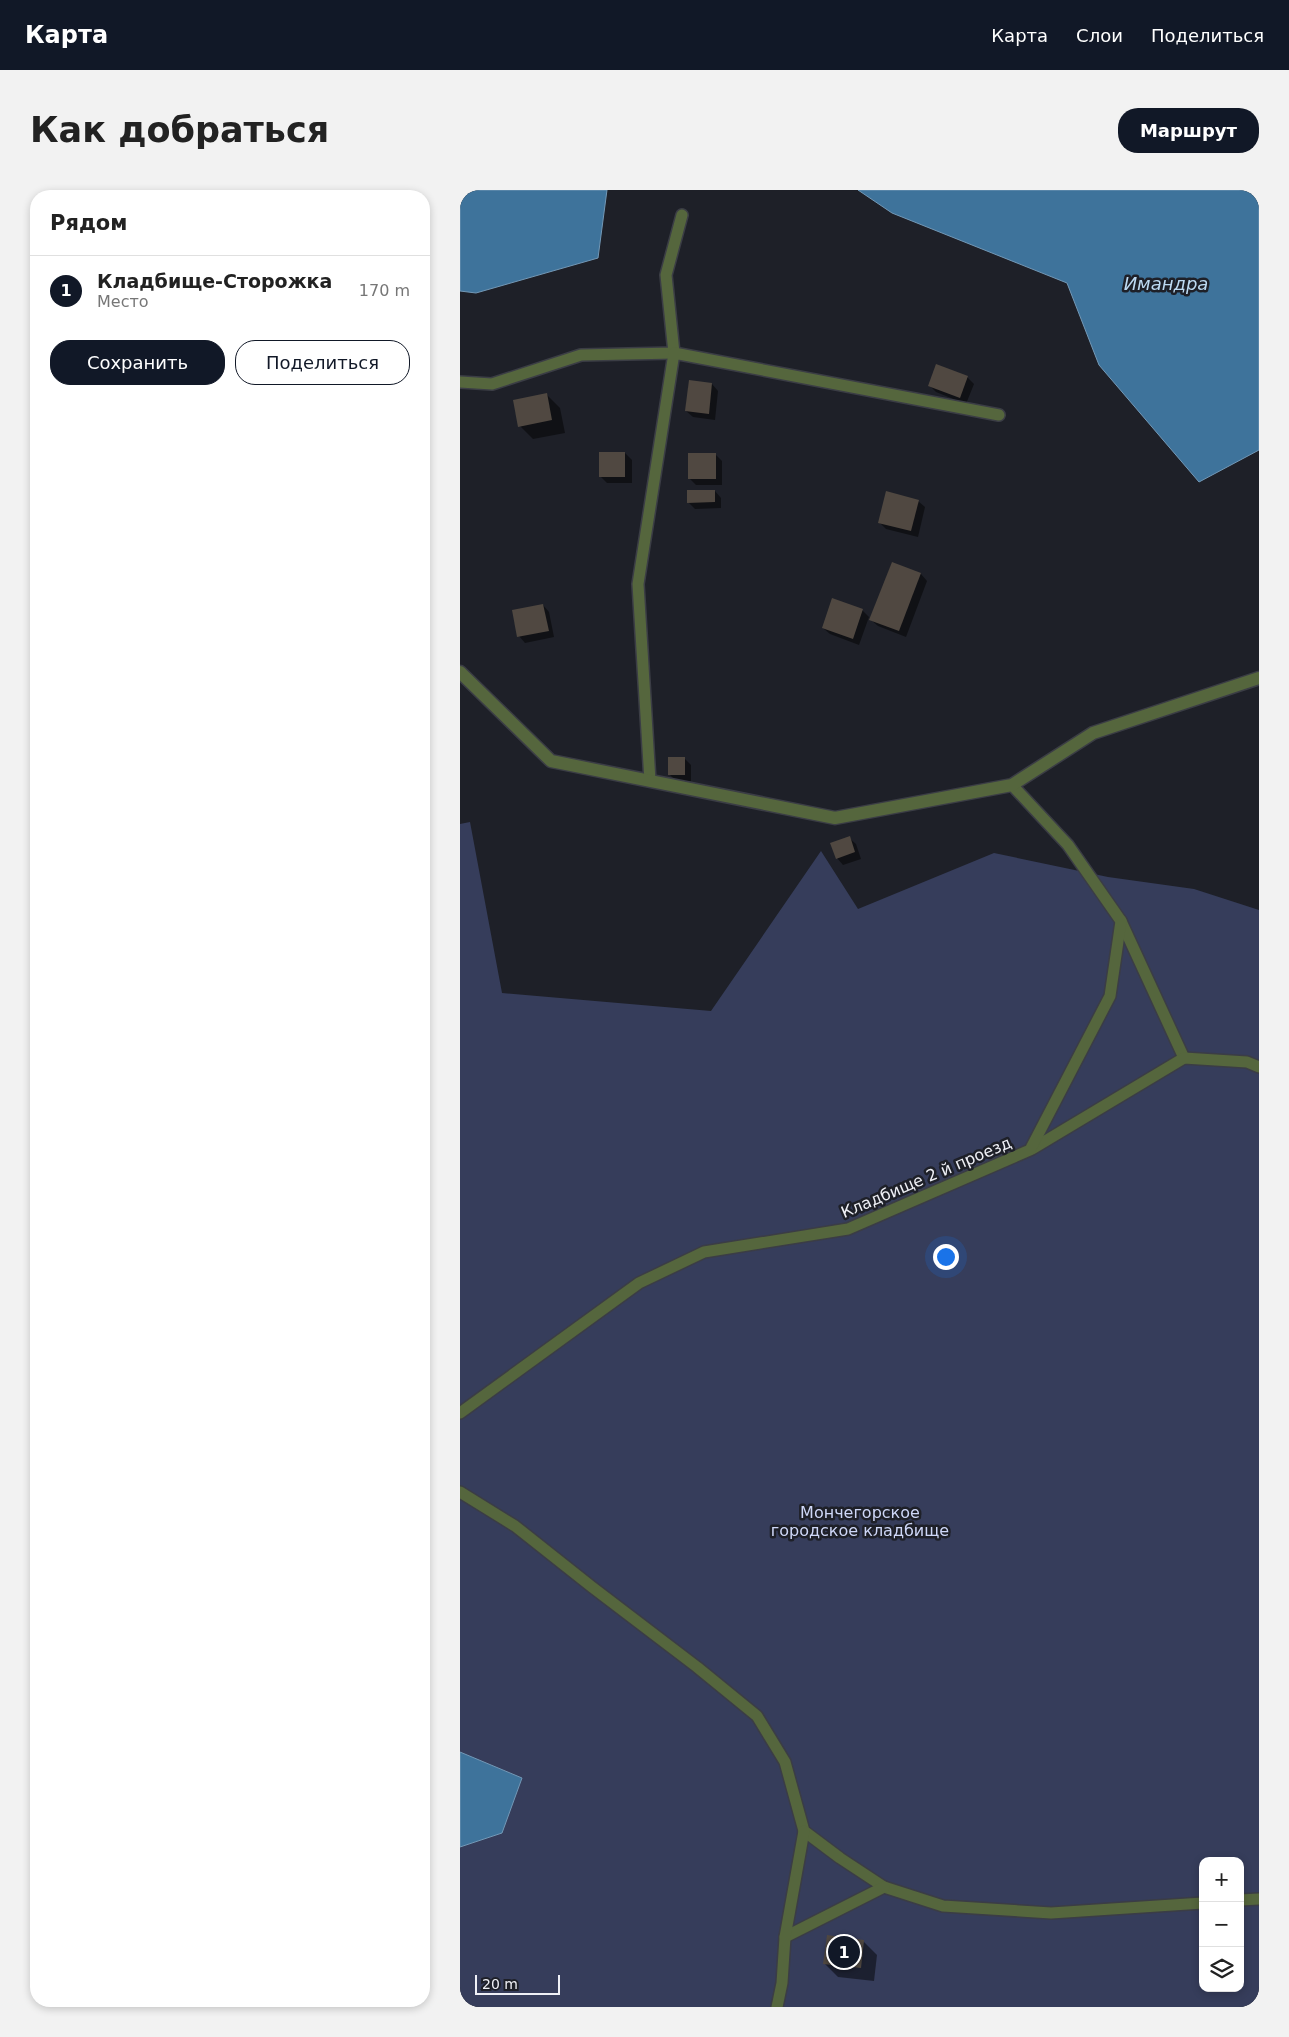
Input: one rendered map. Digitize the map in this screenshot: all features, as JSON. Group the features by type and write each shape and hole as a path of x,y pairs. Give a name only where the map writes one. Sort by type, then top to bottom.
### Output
{"street":[{"path":"460,672 552,761 836,818 1012,785 1093,732 1259,678"}],"lane":[{"path":"650,780 638,584 674,353 666,276 682,215"},
{"path":"460,382 492,384 581,355 674,353 999,415"},
{"path":"1012,785 1068,845 1120,921 1184,1058"},
{"name":"Кладбище 2 й проезд","path":"460,1412 639,1283 704,1252 848,1229 1030,1150 1110,996 1120,921"},
{"path":"1247,1062 1259,1056"},
{"path":"1030,1150 1184,1058 1247,1062 1259,1068"},
{"path":"460,1492 515,1526 757,1716 785,1762 804,1831 785,1937 782,1983 777,2007"},
{"path":"804,1831 884,1887 943,1906 1051,1913 1199,1903"},
{"path":"785,1937 884,1887"},
{"path":"1244,1900 1259,1899"}],"green space":[{"name":"Мончегорское городское кладбище","path":"470,822 502,993 711,1011 821,851 858,909 994,853 1108,877 1194,889 1259,910 1259,2007 460,2007 460,824"}],"water":[{"path":"460,190 607,190 598,258 476,293 460,291"},
{"name":"Имандра","path":"858,190 1259,190 1259,450 1199,482 1099,365 1067,283 892,213"},
{"path":"460,1752 522,1778 502,1833 460,1847"}],"building":[{"path":"936,364 968,376 960,398 928,386"},
{"path":"689,380 712,383 709,414 685,411"},
{"path":"547,393 552,420 518,427 513,400"},
{"path":"599,452 625,452 625,477 599,477"},
{"path":"688,453 716,453 716,479 688,479"},
{"path":"687,490 715,490 715,502 687,503"},
{"path":"886,491 919,500 911,531 878,523"},
{"path":"892,562 921,573 899,631 869,620"},
{"path":"832,598 863,609 853,639 822,628"},
{"path":"543,604 549,631 517,637 512,610"},
{"path":"668,757 685,757 685,775 668,775"},
{"path":"850,836 855,852 836,859 830,843"},
{"path":"827,1935 864,1940 861,1968 823,1964"}],"place":[{"name":"Кладбище-Сторожка","path":"844,1952"}]}
